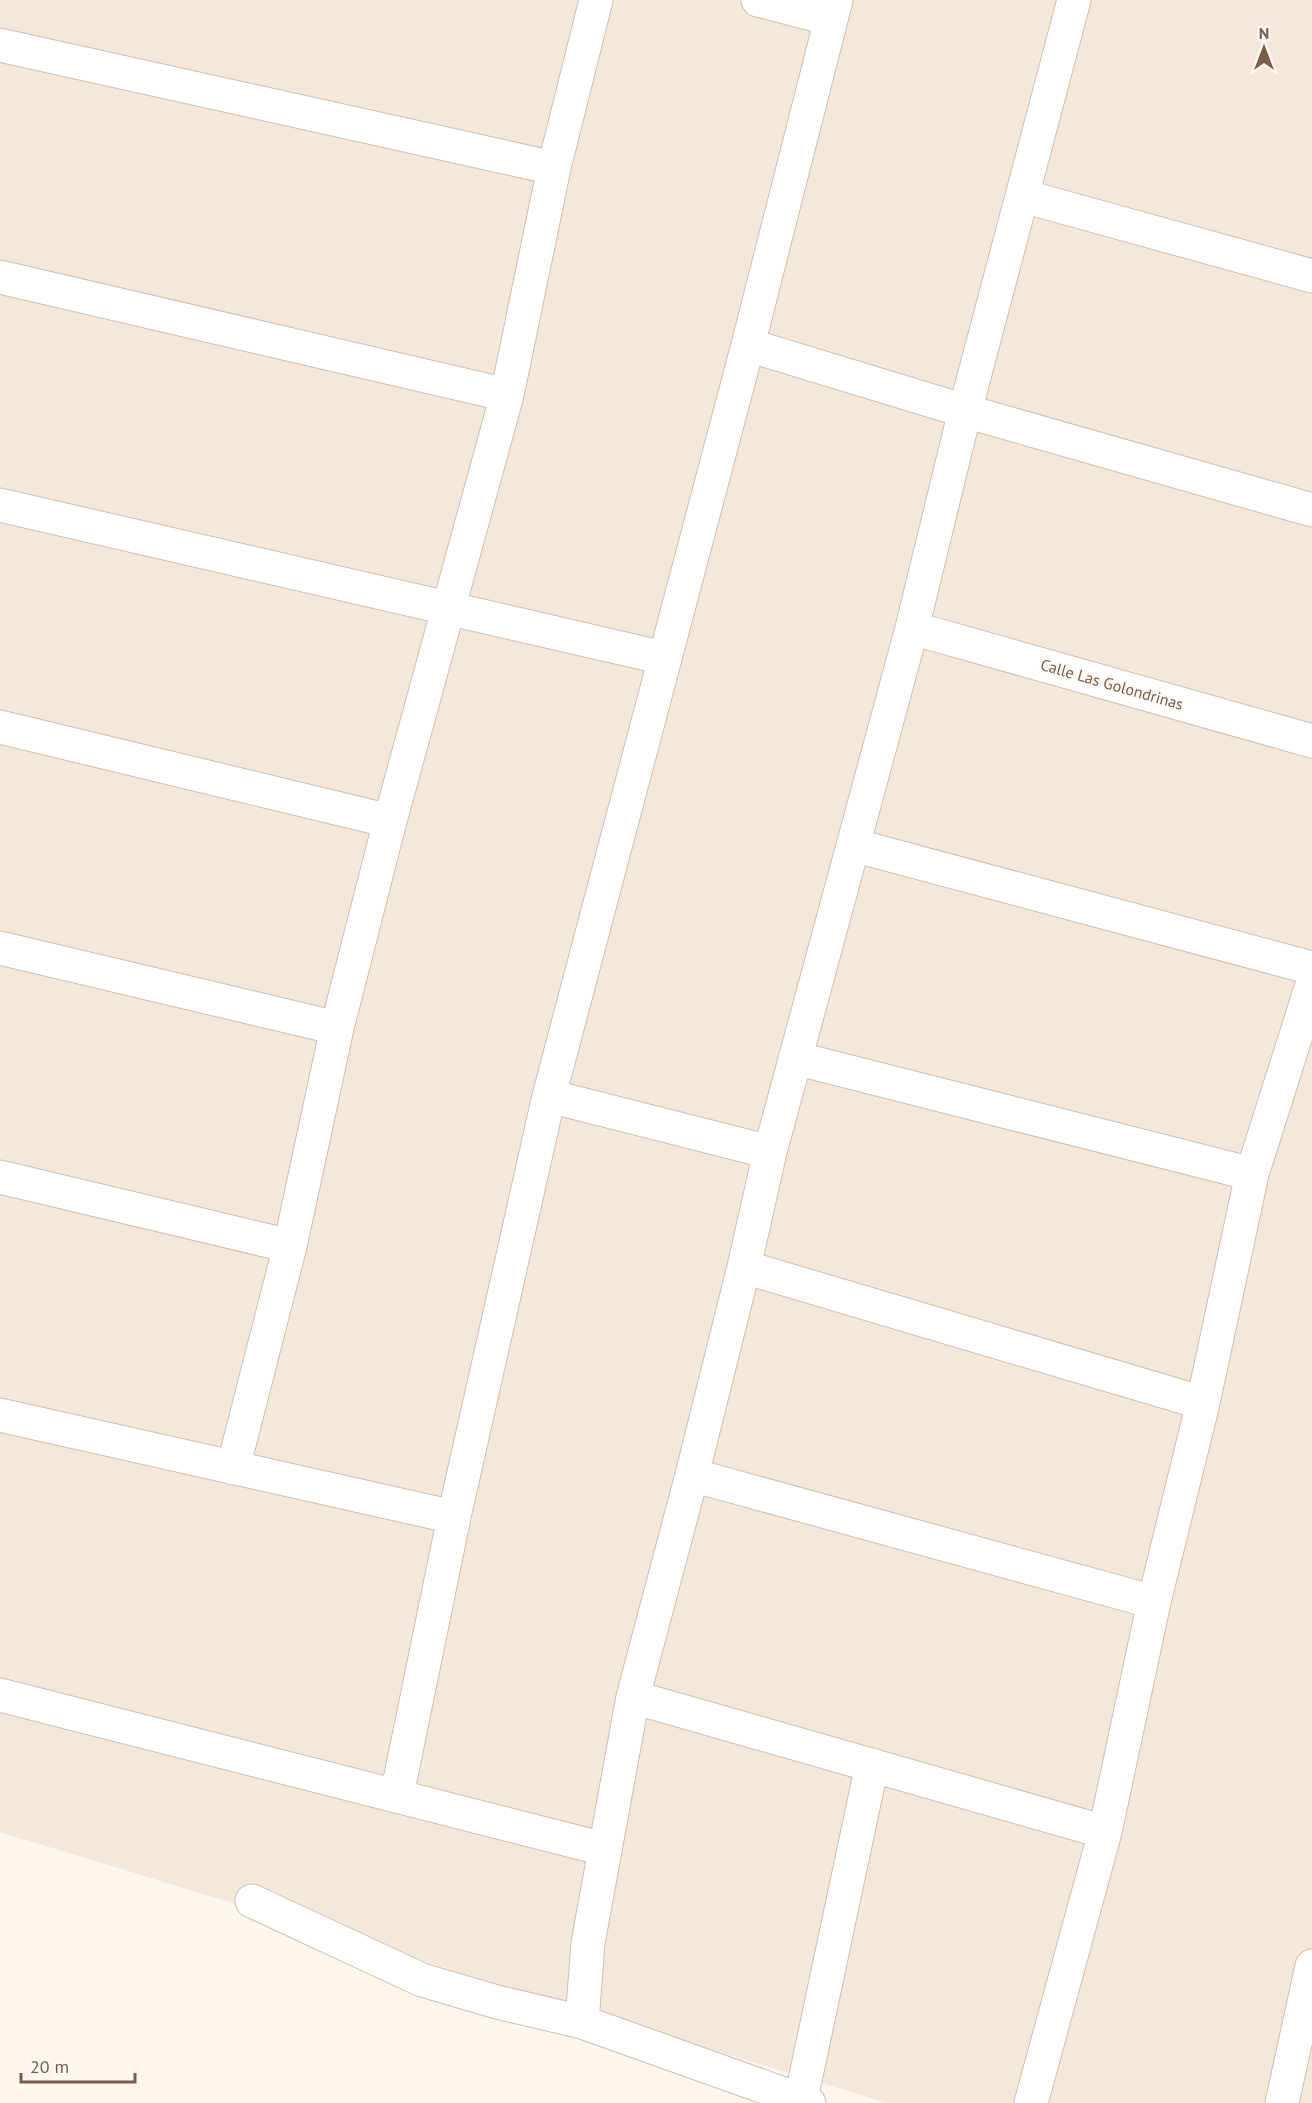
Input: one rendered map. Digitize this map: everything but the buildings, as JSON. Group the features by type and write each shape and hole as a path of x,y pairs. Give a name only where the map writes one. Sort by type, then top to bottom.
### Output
{"street":[{"path":"232,1468 290,1246 337,1028 390,821 507,395 554,168 596,0"},
{"path":"397,1795 454,1518 549,1096 748,345 834,9 758,0"},
{"path":"582,2022 588,1943 633,1697 693,1475 770,1152 912,628 965,411 1074,0"},
{"path":"0,45 554,168"},
{"path":"1023,196 1312,276"},
{"path":"0,276 507,395"},
{"path":"748,345 965,411 1312,510"},
{"path":"0,505 664,658"},
{"name":"Calle Las Golondrinas","path":"912,628 1312,741"},
{"path":"0,727 390,821"},
{"path":"853,844 1312,968"},
{"path":"0,948 337,1028"},
{"path":"1031,2103 1105,1832 1154,1602 1203,1403 1252,1174 1312,985"},
{"path":"795,1058 1252,1174"},
{"path":"549,1096 770,1152"},
{"path":"0,1177 290,1246"},
{"path":"744,1267 1203,1403"},
{"path":"0,1415 454,1518"},
{"path":"693,1475 1154,1602"},
{"path":"0,1695 604,1849"},
{"path":"633,1697 1105,1832"},
{"path":"252,1901 422,1980 497,2002 582,2022 805,2101 872,1765"},
{"path":"1282,2103 1312,1966"}],"shaded area":[{"path":"0,0 1312,0 1312,2103 887,2103 0,1832"}]}
